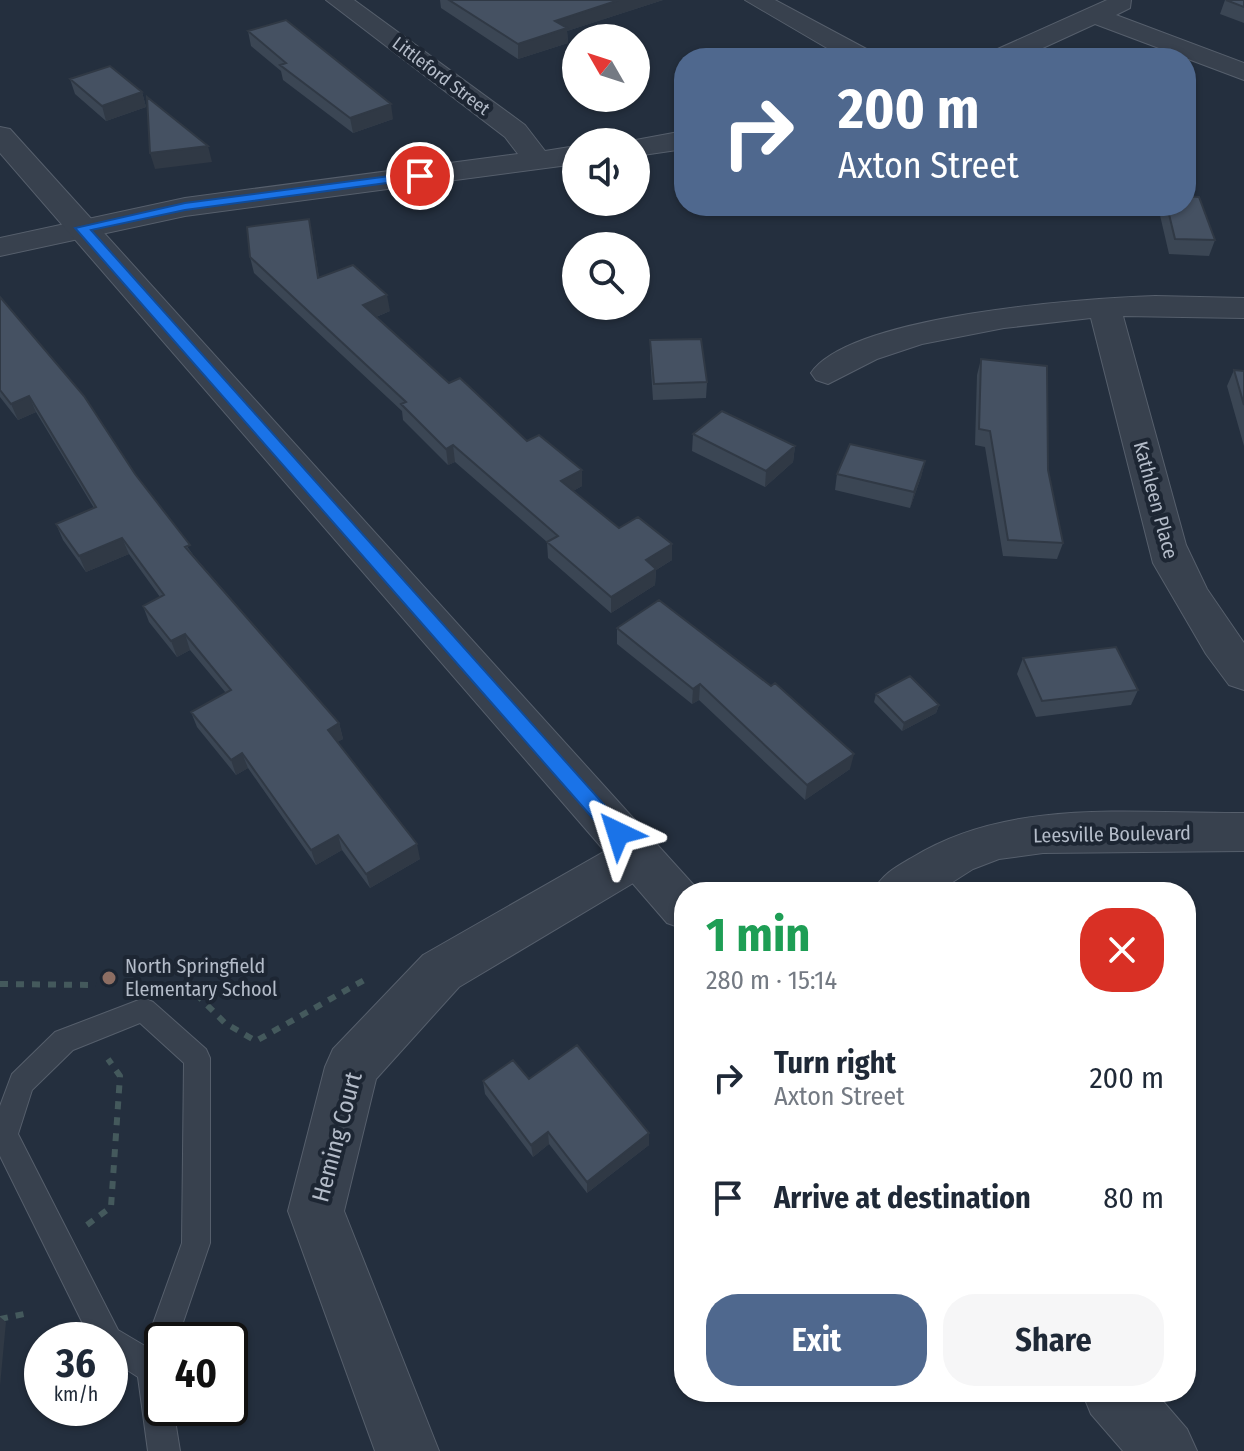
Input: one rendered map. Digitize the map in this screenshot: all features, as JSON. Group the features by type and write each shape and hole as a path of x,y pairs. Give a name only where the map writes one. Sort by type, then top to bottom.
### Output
{"street":[{"name":"Littleford Street","path":"338,0 515,131 537,160"},
{"path":"757,0 845,48"},
{"path":"1022,48 1127,0"},
{"path":"1094,15 1181,48"},
{"path":"1196,54 1244,72"},
{"path":"0,135 674,897"},
{"path":"650,145 674,141"},
{"path":"0,247 185,207 562,157"},
{"path":"828,373 868,350 918,334 1003,318 1189,305 1244,308"},
{"name":"Kathleen Place","path":"1105,309 1174,567 1201,617 1244,674"},
{"name":"Leesville Boulevard","path":"913,882 956,855 998,840 1043,834 1244,832"},
{"name":"Heming Court","path":"407,1451 316,1211 352,1067 441,971 638,856"},
{"path":"1122,1402 1165,1451"}],"lane":[{"path":"98,1322 4,1135 21,1083 64,1041 144,1010 197,1058 196,1243 168,1322"},
{"path":"160,1426 164,1451"}],"path":[{"path":"196,994 225,1023 256,1041 373,976"},
{"path":"0,984 96,985"},
{"path":"86,1226 111,1207 120,1076 100,1049"},
{"path":"0,1319 24,1314"}],"building":[{"path":"449,0 619,0 555,21 562,25 562,30 518,44"},
{"path":"1226,0 1244,0 1244,7"},
{"path":"286,20 391,104 350,118 280,65 286,63 248,31"},
{"path":"110,66 142,92 102,106 70,79"},
{"path":"147,97 208,146 150,153"},
{"path":"1196,197 1199,197 1215,240 1175,239 1169,216 1196,216"},
{"path":"309,219 318,278 353,265 387,295 363,305 449,383 460,378 527,441 539,435 582,470 561,481 619,528 638,517 672,544 646,560 656,569 611,597 547,542 558,536 453,445 446,449 401,404 406,402 250,257 247,227"},
{"path":"0,297 84,396 135,474 190,545 185,547 339,723 328,730 417,844 366,874 338,835 311,850 242,753 231,760 191,712 231,690 185,634 171,641 143,606 164,595 122,538 79,556 56,524 96,507 29,396 11,404 0,390"},
{"path":"701,339 707,382 654,384 650,340"},
{"path":"981,359 1047,366 1048,470 1063,543 1008,540 990,431 979,429"},
{"path":"1234,370 1244,371 1244,405"},
{"path":"722,411 795,446 766,471 693,434"},
{"path":"850,444 925,461 914,492 837,474"},
{"path":"659,600 771,686 775,683 854,754 807,785 700,684 693,689 617,628"},
{"path":"1116,647 1138,690 1042,701 1023,658"},
{"path":"910,676 939,705 904,723 876,694"},
{"path":"577,1045 649,1133 587,1182 548,1132 531,1145 483,1081 513,1060 529,1079"}],"place":[{"name":"North Springfield Elementary School","path":"109,978"}],"route":[{"path":"420,176 185,207 82,228 618,833"}]}
